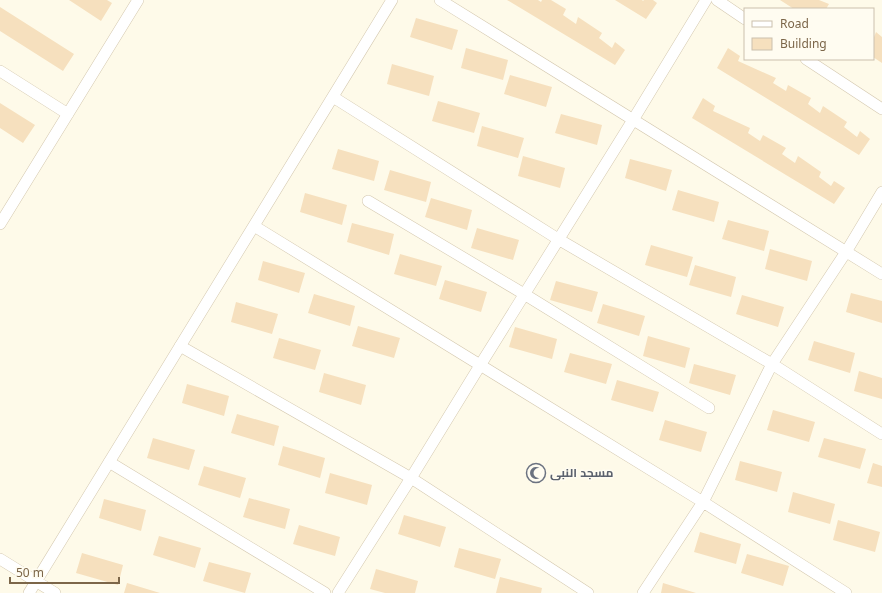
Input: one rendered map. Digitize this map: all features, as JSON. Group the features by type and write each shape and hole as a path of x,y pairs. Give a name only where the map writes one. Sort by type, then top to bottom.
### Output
{"street":[{"path":"0,224 138,0"},
{"path":"29,593 392,0"},
{"path":"440,0 882,274"},
{"path":"338,593 412,478 479,366 633,120 706,0"},
{"path":"716,0 744,18"},
{"path":"808,60 882,109"},
{"path":"0,70 68,114"},
{"path":"333,97 558,239 772,364 882,434"},
{"path":"643,593 703,502 772,364 846,252 882,192"},
{"path":"368,201 524,294 709,408"},
{"path":"254,226 479,366 703,502 846,593"},
{"path":"180,346 412,478 588,593"},
{"path":"109,462 325,593"},
{"path":"0,559 55,593"}],"building":[{"path":"69,0 107,0 112,3 101,21"},
{"path":"507,0 538,0 541,2 542,0 551,0 566,9 563,15 576,24 578,17 602,33 599,38 612,48 615,42 625,50 615,65"},
{"path":"615,0 653,0 657,3 646,19"},
{"path":"780,0 819,0 829,4 827,8 792,8"},
{"path":"0,7 74,54 63,71 0,31"},
{"path":"416,18 458,30 452,50 410,37"},
{"path":"876,32 882,37 882,63 874,58 874,37"},
{"path":"466,48 508,60 503,80 461,68"},
{"path":"728,48 740,56 738,61 776,78 773,83 786,91 788,85 811,98 808,104 820,113 823,106 847,122 844,127 857,137 860,131 870,139 859,155 717,68"},
{"path":"392,64 434,76 429,96 387,84"},
{"path":"510,75 552,87 546,107 504,94"},
{"path":"703,98 715,106 713,111 750,128 748,133 760,141 763,135 786,148 782,154 795,163 798,156 821,172 819,177 831,186 834,181 845,188 834,204 692,118"},
{"path":"438,101 480,113 474,133 432,121"},
{"path":"0,103 35,125 23,143 0,128"},
{"path":"561,114 602,125 597,145 555,133"},
{"path":"482,126 524,138 518,158 477,146"},
{"path":"338,149 379,161 374,181 332,169"},
{"path":"523,156 565,168 560,188 518,176"},
{"path":"630,159 672,170 666,191 625,178"},
{"path":"390,170 431,182 426,202 384,190"},
{"path":"678,190 719,202 714,222 672,210"},
{"path":"305,193 347,205 342,225 300,212"},
{"path":"431,198 472,210 467,230 425,217"},
{"path":"728,220 769,231 764,251 722,239"},
{"path":"352,223 394,234 389,255 347,242"},
{"path":"477,228 519,240 513,260 471,248"},
{"path":"651,245 693,257 687,277 645,265"},
{"path":"770,249 812,261 807,281 765,269"},
{"path":"400,254 442,266 436,286 394,274"},
{"path":"263,261 305,273 299,293 258,280"},
{"path":"695,265 736,277 731,297 689,285"},
{"path":"445,280 487,292 481,312 439,299"},
{"path":"556,281 598,292 592,312 550,300"},
{"path":"851,293 882,301 882,323 846,312"},
{"path":"314,294 355,306 350,326 308,313"},
{"path":"742,295 784,307 778,327 736,314"},
{"path":"236,302 278,314 272,334 231,322"},
{"path":"603,304 645,316 639,336 597,323"},
{"path":"358,326 400,338 394,358 352,346"},
{"path":"515,327 557,339 552,359 509,347"},
{"path":"648,336 690,348 685,368 643,356"},
{"path":"279,338 321,350 315,370 273,358"},
{"path":"814,341 855,353 850,373 808,360"},
{"path":"570,353 612,364 606,384 564,372"},
{"path":"694,364 736,375 730,395 689,383"},
{"path":"859,371 882,378 882,399 854,391"},
{"path":"324,373 366,385 361,405 319,392"},
{"path":"617,380 659,392 653,412 611,400"},
{"path":"187,384 229,396 224,416 182,403"},
{"path":"773,410 815,422 809,442 767,430"},
{"path":"237,414 279,426 274,446 231,433"},
{"path":"665,420 707,432 701,452 659,440"},
{"path":"153,438 195,450 189,470 147,458"},
{"path":"824,438 866,449 860,469 818,457"},
{"path":"283,446 325,458 320,478 278,465"},
{"path":"740,461 782,472 777,492 735,480"},
{"path":"873,463 882,466 882,487 867,483"},
{"path":"204,466 246,478 240,498 198,485"},
{"path":"330,473 372,485 367,505 325,493"},
{"path":"793,492 835,504 830,524 788,512"},
{"path":"249,498 290,509 285,529 243,517"},
{"path":"104,499 146,510 141,531 99,518"},
{"path":"404,515 446,527 440,547 398,534"},
{"path":"838,520 880,532 875,552 833,540"},
{"path":"299,525 340,537 335,556 293,544"},
{"path":"700,532 741,544 736,564 694,552"},
{"path":"159,536 201,548 195,568 153,555"},
{"path":"459,548 501,559 495,579 454,567"},
{"path":"82,553 123,565 118,585 76,573"},
{"path":"747,554 789,566 783,586 741,573"},
{"path":"209,562 251,573 245,593 203,581"},
{"path":"376,569 418,581 415,593 385,593 370,589"},
{"path":"500,577 542,588 541,593 496,593"},
{"path":"127,583 160,593 124,593"},
{"path":"663,583 696,593 661,593"}],"place":[{"name":"مسجد النبی","path":"536,473"}]}
